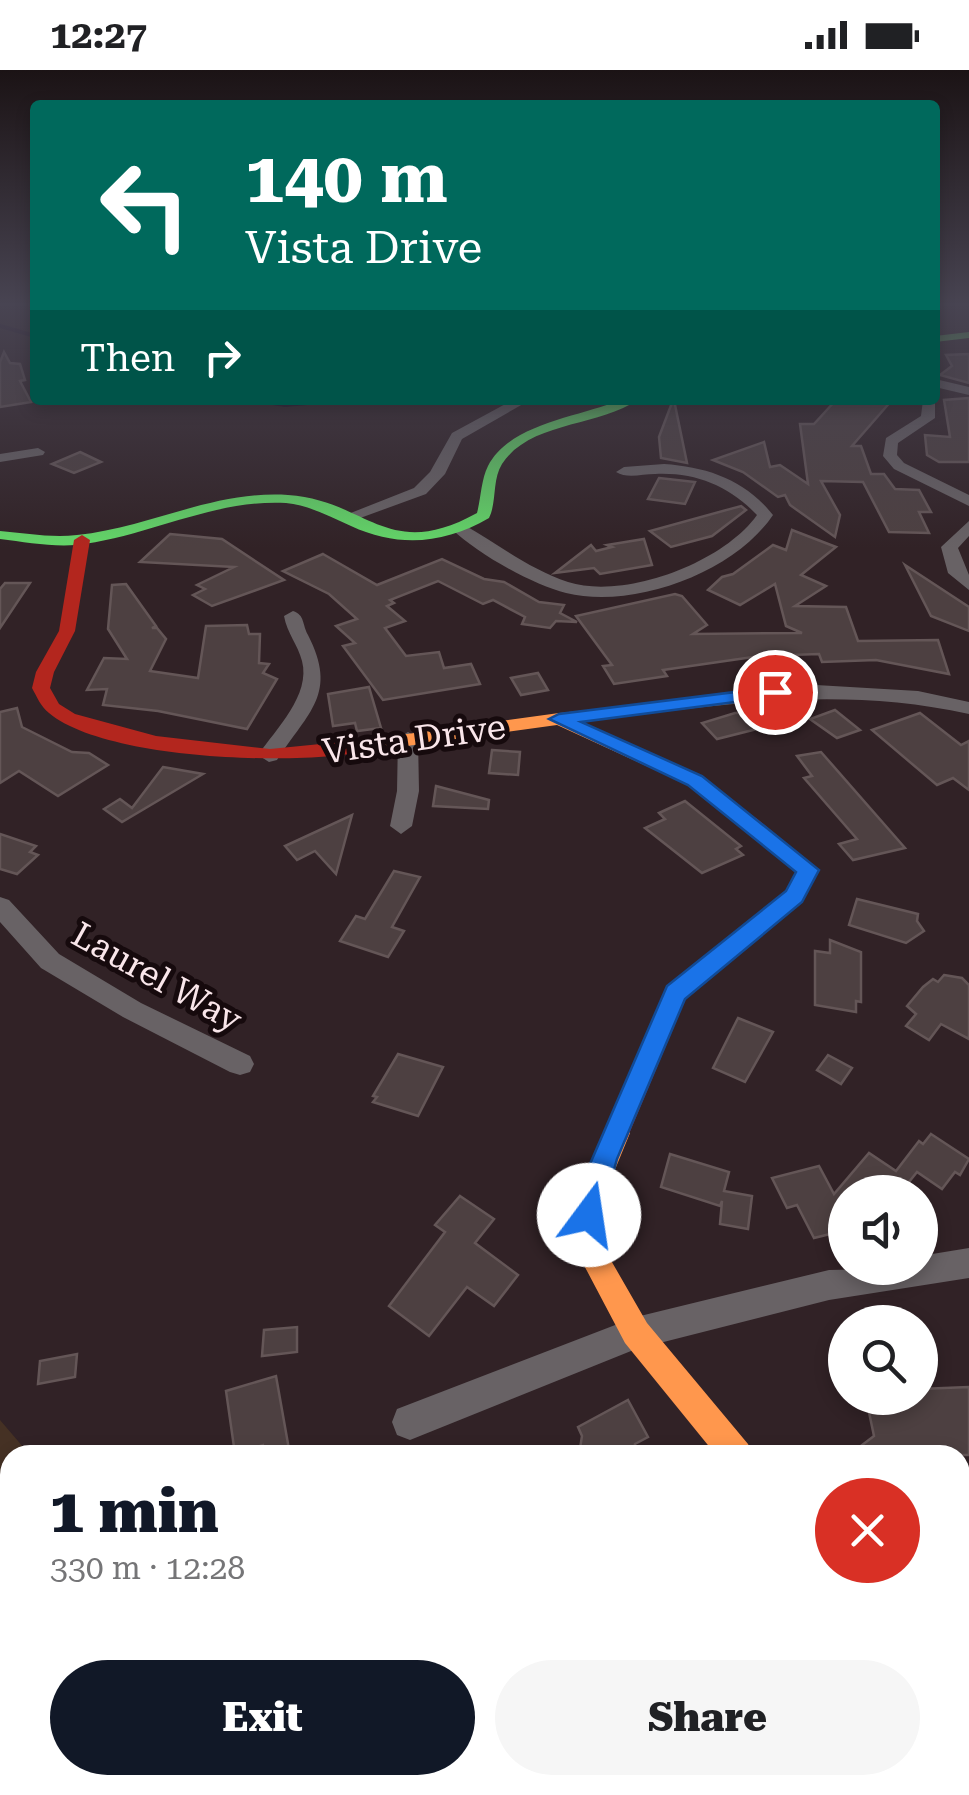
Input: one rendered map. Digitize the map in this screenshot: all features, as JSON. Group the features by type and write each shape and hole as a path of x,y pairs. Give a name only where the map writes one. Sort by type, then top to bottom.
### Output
{"street":[{"path":"346,518 420,491 437,474 445,453 458,436 514,405"},
{"path":"0,535 82,540 206,508 271,498 300,500 398,538 423,538 460,530 484,515 497,462 514,448 618,405"},
{"path":"929,405 928,418 888,444 890,456 899,466 969,501"},
{"path":"0,458 38,452"},
{"path":"460,530 554,583 598,592 630,588 700,566 758,531 765,515 738,488 704,473 682,468 624,472"},
{"path":"969,526 949,547 956,573 969,585"},
{"name":"Vista Drive","path":"82,540 67,631 45,672 42,688 46,700 72,721 176,745 269,756 314,754 559,719"},
{"path":"269,756 314,684 312,658 294,634 293,616"},
{"path":"559,719 775,692 869,690 964,709"},
{"path":"559,719 695,781 808,870 794,896 676,993 590,1194 591,1252 636,1333 729,1445"},
{"path":"401,826 408,791 408,738"},
{"name":"Laurel Way","path":"0,906 50,961 132,1010 240,1064"},
{"path":"410,1422 636,1333 829,1286 969,1263"}],"shaded area":[{"path":"0,1420 21,1445 0,1445"}],"building":[{"path":"0,386 23,386 30,400 30,402 0,407"},
{"path":"969,398 969,462 939,462 927,455 925,435 950,437 944,400"},
{"path":"671,405 675,405 687,463 661,458 659,437"},
{"path":"831,405 888,405 852,446 861,446 871,474 884,474 895,489 919,490 931,512 919,512 929,533 889,532 863,482 821,481 840,515 835,537 790,505 785,495 778,497 743,472 713,460 764,442 770,467 780,465 808,484 800,424 814,424"},
{"path":"80,452 101,462 74,473 52,464"},
{"path":"659,478 695,482 685,504 648,499"},
{"path":"741,506 746,510 712,536 671,547 650,531"},
{"path":"792,530 836,547 801,575 826,586 795,606 846,607 858,641 938,640 949,674 876,660 822,662 819,654 760,656 663,670 667,676 614,684 603,666 612,665 576,616 675,594 682,596 707,625 693,634 802,633 786,626 775,584 740,605 708,590 773,545 786,550"},
{"path":"170,534 222,539 284,580 212,606 193,595 205,589 197,585 234,567 140,562"},
{"path":"644,539 652,565 600,574 594,568 555,573 591,545 596,551 612,547 607,545"},
{"path":"323,554 377,585 442,559 484,579 504,582 539,602 564,605 560,613 577,622 556,621 550,628 522,624 525,617 493,600 483,604 438,581 390,600 394,603 387,606 405,621 385,628 406,656 439,652 444,668 471,664 480,684 383,700 343,646 355,643 336,626 357,619 329,594 283,571"},
{"path":"905,565 969,607 969,631 931,616"},
{"path":"5,583 30,583 0,628 0,589"},
{"path":"126,584 156,626 152,628 157,628 166,639 150,671 198,678 206,626 247,625 249,634 260,634 259,663 269,664 263,673 277,679 247,729 158,711 103,705 107,689 87,690 104,658 127,659 108,629 112,585"},
{"path":"538,673 548,690 521,695 511,678"},
{"path":"369,687 381,728 357,731 355,723 333,726 328,694"},
{"path":"17,708 22,727 72,752 89,753 108,765 58,796 19,771 0,783 0,712"},
{"path":"835,710 860,730 837,738 810,719"},
{"path":"743,713 757,729 717,739 702,723"},
{"path":"920,713 961,745 969,741 969,790 953,778 937,785 872,730"},
{"path":"492,750 520,752 518,775 489,773"},
{"path":"821,752 905,848 853,860 839,844 857,839 804,778 812,776 797,756"},
{"path":"163,767 203,774 122,822 104,809 120,799 132,808"},
{"path":"436,786 489,800 488,809 433,806"},
{"path":"685,801 741,846 736,849 743,855 702,873 645,828 665,819 659,813"},
{"path":"352,815 336,874 315,851 297,860 285,846"},
{"path":"0,834 36,846 30,852 38,855 17,874 0,869"},
{"path":"394,871 420,877 392,927 404,931 388,957 340,941 356,916 365,919"},
{"path":"857,899 918,914 917,921 924,931 906,943 849,925"},
{"path":"830,940 861,952 861,1002 856,1001 856,1012 815,1005 815,951 830,953"},
{"path":"944,975 962,978 969,985 969,1039 941,1024 929,1040 906,1026 916,1014 907,1006 923,987 933,979 938,982"},
{"path":"738,1018 773,1032 745,1082 713,1068"},
{"path":"398,1054 443,1067 418,1116 373,1102"},
{"path":"828,1055 852,1068 841,1084 817,1070"},
{"path":"931,1134 969,1159 960,1175 955,1172 942,1189 938,1186 938,1175 850,1175 869,1153 896,1171 919,1141 923,1144"},
{"path":"670,1154 729,1172 724,1191 752,1196 748,1229 720,1224 722,1201 720,1206 661,1187"},
{"path":"819,1166 828,1183 828,1234 814,1238 797,1205 787,1208 772,1178"},
{"path":"460,1196 494,1219 475,1243 518,1275 494,1306 467,1287 429,1336 389,1306 445,1232 435,1225"},
{"path":"297,1327 297,1352 262,1356 264,1330"},
{"path":"77,1354 75,1377 38,1384 40,1361"},
{"path":"276,1376 288,1445 234,1445 226,1391"},
{"path":"969,1387 969,1445 862,1445 874,1436 870,1415 938,1415 938,1388"},
{"path":"628,1400 648,1437 635,1445 581,1445 578,1427"}],"traffic: fast":[{"path":"0,535 53,541 84,539 211,506 262,499 305,502 387,534 436,535 484,515 497,462 522,440 618,405"}],"traffic: slow":[{"path":"371,745 559,719 695,781 749,823"},
{"path":"617,1133 591,1194 591,1252 636,1333 729,1445"}],"traffic: jam":[{"path":"82,540 67,631 45,672 41,688 53,708 68,718 122,735 222,751 295,755 371,745"},
{"path":"617,1133 676,993 794,896 808,870 749,823"}],"route":[{"path":"589,1215 590,1194 676,993 794,896 808,870 695,781 559,719 775,692"}]}
